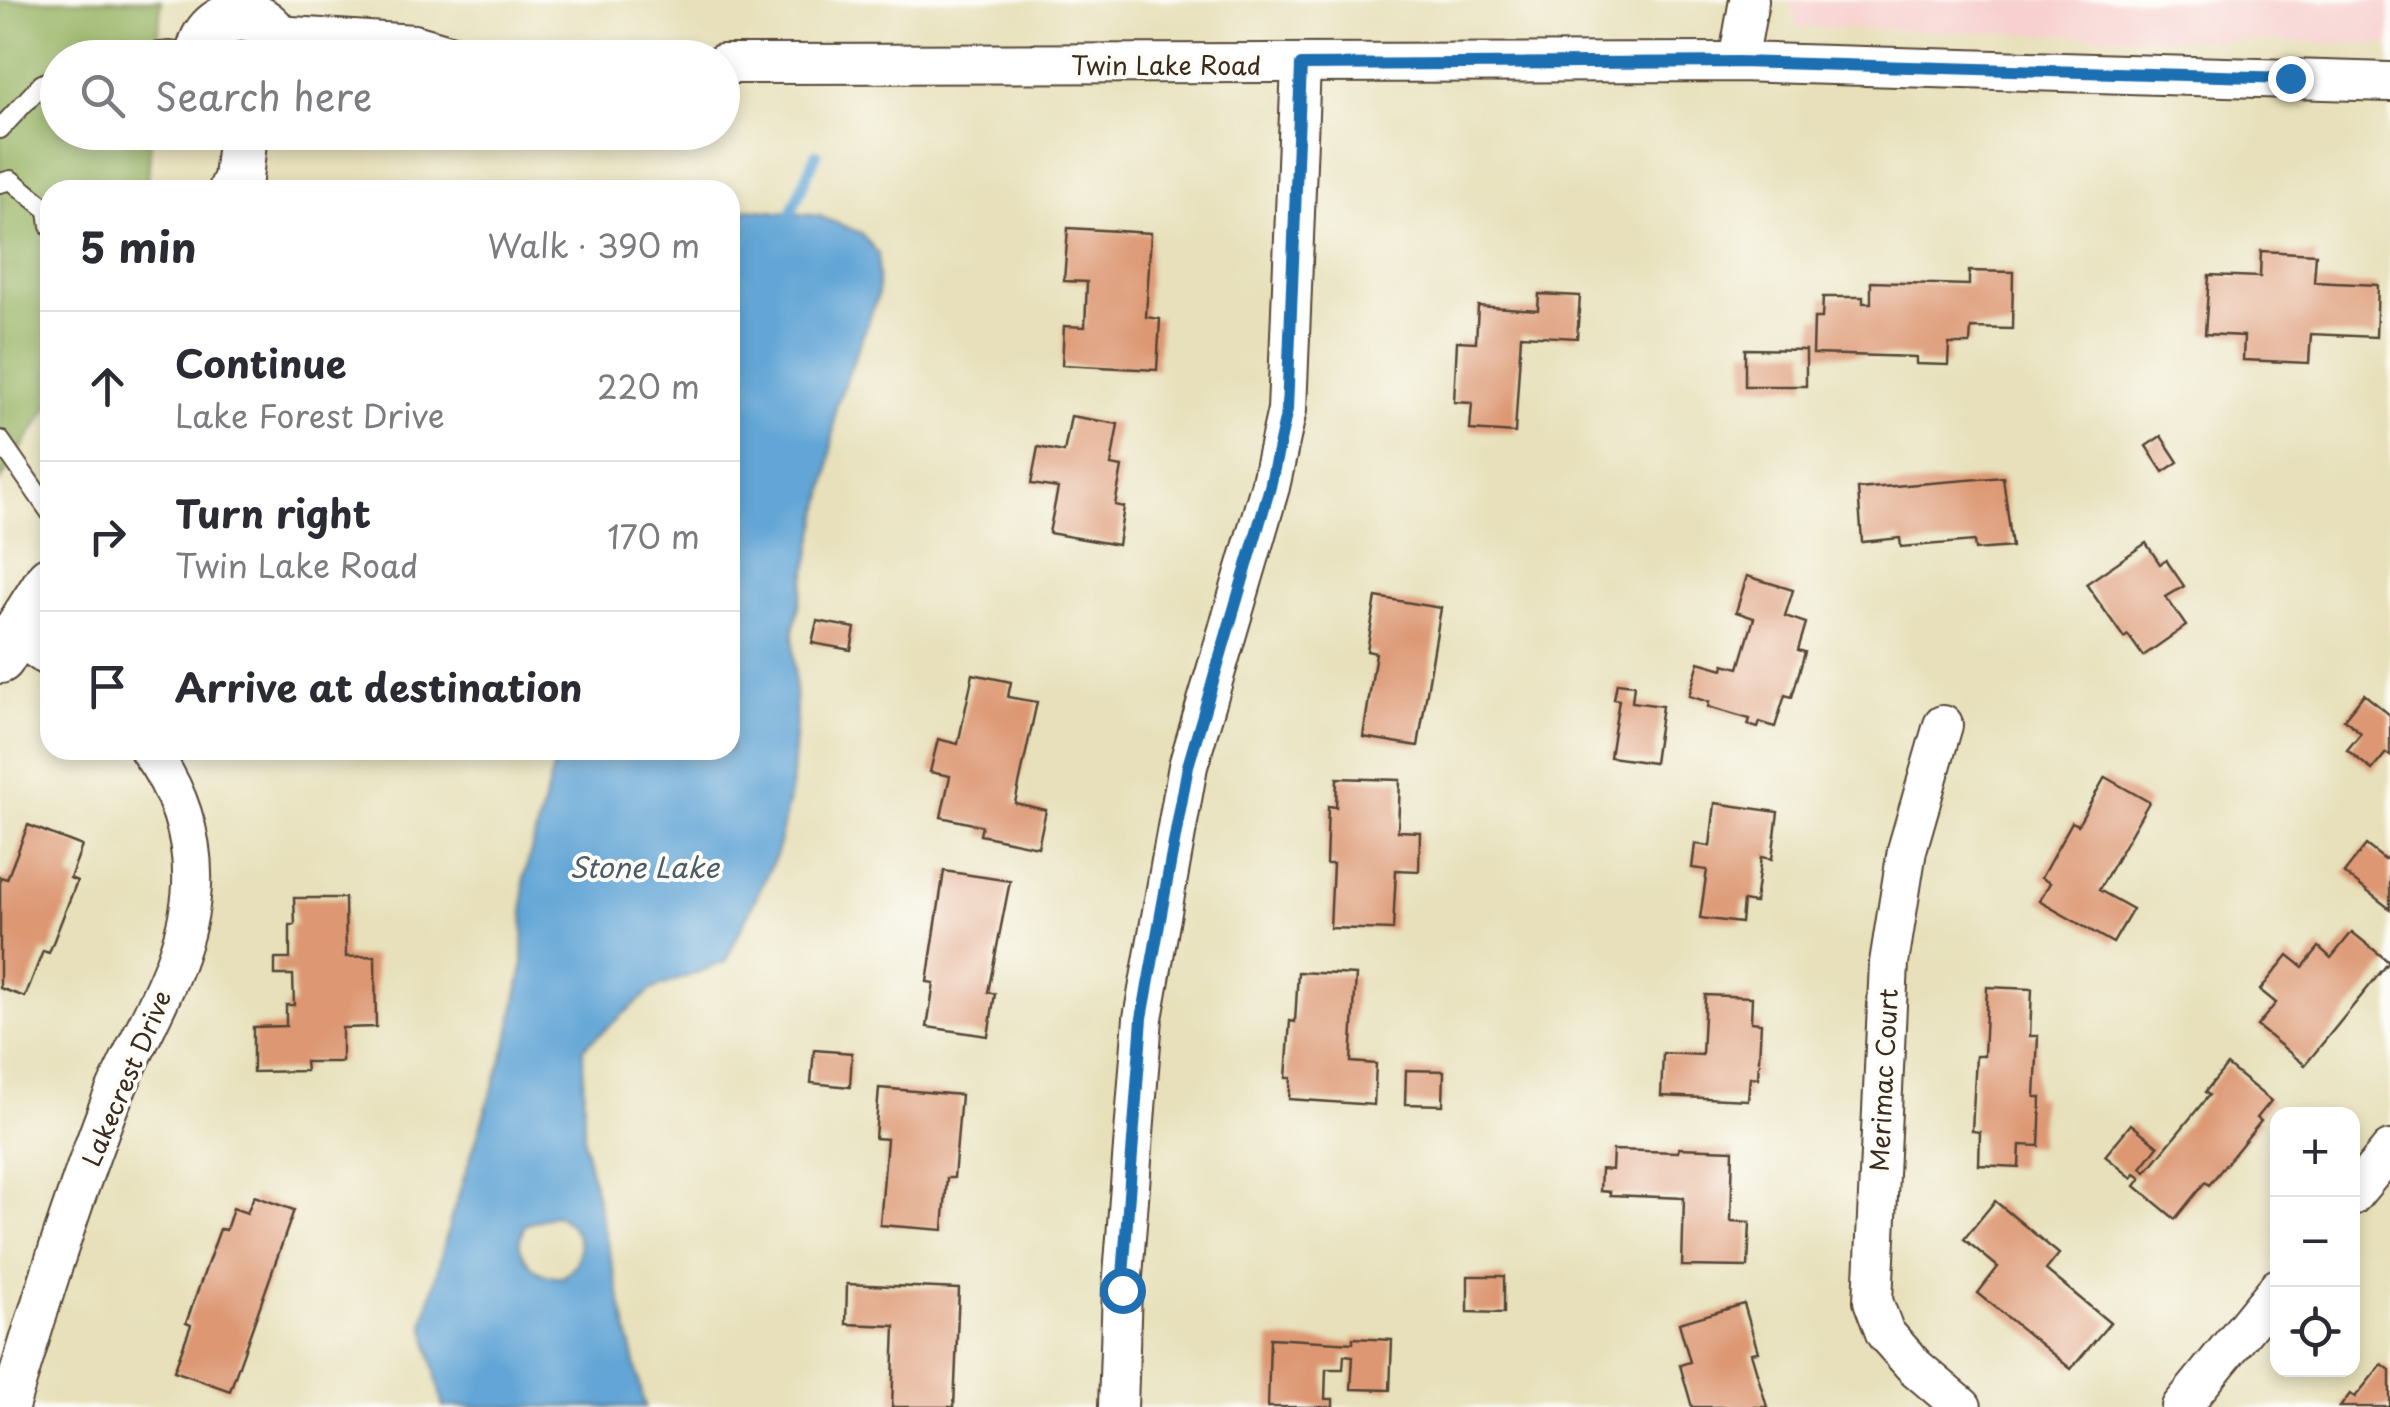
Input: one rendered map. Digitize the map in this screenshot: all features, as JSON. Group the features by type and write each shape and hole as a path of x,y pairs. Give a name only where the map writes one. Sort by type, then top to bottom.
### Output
{"street":[{"path":"1738,62 1748,0"},
{"path":"210,34 240,16 251,17 272,30 373,40"},
{"name":"Twin Lake Road","path":"740,64 1738,62 2390,82"},
{"path":"1118,1407 1122,1290 1142,1018 1188,766 1270,487 1287,410 1301,65"},
{"path":"214,180 215,150"},
{"path":"238,180 242,150"},
{"path":"22,651 40,605"},
{"name":"Merimac Court","path":"1942,725 1907,850 1889,963 1873,1301 1885,1333 1915,1367 1962,1407"},
{"name":"Lakecrest Drive","path":"9,1407 108,1108 179,955 192,886 190,843 178,802 156,760"},
{"path":"2360,1186 2390,1150"},
{"path":"2181,1407 2270,1298"}],"lane":[{"path":"0,129 40,86"},
{"path":"0,183 11,180 40,204"},
{"path":"0,440 7,463 40,501"}],"shaded area":[{"path":"1789,0 2390,0 2390,45 1798,27"}],"green space":[{"path":"0,0 161,0 158,40 40,40 40,150 150,150 148,180 40,180 40,420 0,481"}],"water":[{"name":"Stone Lake","path":"747,209 819,216 861,233 878,254 878,295 836,406 829,471 793,631 796,722 791,788 777,853 725,962 653,989 583,1048 584,1143 645,1407 443,1407 424,1323 451,1218 508,1041 523,967 524,877 555,760 740,760 740,216","holes":["554,1215 571,1227 579,1243 577,1262 571,1270 563,1277 548,1275 530,1264 519,1244 524,1225"]}],"building":[{"path":"1068,228 1151,233 1146,317 1160,319 1157,370 1062,365 1064,326 1085,327 1087,282 1064,281"},
{"path":"2261,251 2316,254 2314,282 2378,285 2376,337 2311,334 2309,363 2243,360 2244,336 2205,334 2209,275 2260,277"},
{"path":"1969,271 2013,272 2012,329 1971,328 1970,344 1949,344 1948,365 1916,364 1916,357 1813,354 1814,318 1822,318 1823,297 1863,297 1863,303 1871,303 1871,282 1969,285"},
{"path":"1539,294 1580,296 1577,338 1521,335 1515,433 1470,430 1472,403 1454,402 1457,341 1476,342 1478,306 1538,310"},
{"path":"1745,349 1806,350 1806,386 1745,386"},
{"path":"1071,416 1118,424 1111,465 1122,467 1115,505 1124,507 1118,545 1049,533 1058,488 1031,484 1038,447 1064,452"},
{"path":"2161,436 2178,462 2163,472 2146,446"},
{"path":"2003,477 2012,547 1975,550 1974,541 1901,547 1900,538 1862,542 1858,489"},
{"path":"2146,543 2160,564 2166,560 2184,586 2166,597 2186,626 2143,656 2128,635 2124,638 2086,584"},
{"path":"1747,576 1793,590 1785,616 1806,623 1798,650 1805,652 1792,697 1785,695 1775,727 1760,722 1758,728 1748,725 1750,719 1708,707 1709,702 1689,696 1699,662 1723,669 1724,664 1739,668 1754,618 1736,612"},
{"path":"1376,597 1441,608 1418,746 1363,737 1376,653 1367,651"},
{"path":"817,621 855,628 851,650 812,643"},
{"path":"973,674 1011,682 1008,697 1037,702 1015,803 1046,810 1038,847 980,835 982,826 941,817 950,776 930,772 938,739 958,744"},
{"path":"1617,683 1634,685 1632,702 1662,706 1654,763 1610,757 1619,700 1614,699"},
{"path":"2364,694 2390,715 2390,756 2386,753 2372,770 2347,750 2361,733 2344,719"},
{"path":"2105,777 2149,802 2099,890 2133,909 2113,943 2039,901 2050,883 2041,878 2072,822 2078,825"},
{"path":"1337,778 1400,780 1398,831 1420,832 1419,871 1396,870 1393,930 1330,928 1333,864 1326,864 1328,806 1336,807"},
{"path":"1715,803 1778,812 1772,859 1761,857 1755,903 1743,901 1741,923 1700,918 1707,870 1692,868 1695,844 1710,846"},
{"path":"28,825 82,846 70,878 77,881 49,953 43,951 25,997 0,988 0,877 7,879"},
{"path":"2366,845 2385,860 2390,854 2390,909 2344,873"},
{"path":"944,871 1010,881 988,992 995,994 988,1036 927,1027 934,983 927,982"},
{"path":"294,898 345,898 346,957 375,956 376,1027 342,1028 342,1062 305,1062 306,1071 253,1072 253,1027 286,1026 286,1005 294,1005 293,975 275,975 275,959 290,959"},
{"path":"2352,932 2389,962 2305,1065 2257,1026 2276,1003 2260,990 2288,955 2303,967 2319,947 2331,958"},
{"path":"1298,972 1356,975 1351,1062 1376,1064 1374,1105 1289,1099 1291,1078 1286,1078 1290,1021 1295,1022"},
{"path":"1987,987 2032,989 2030,1036 2038,1036 2035,1097 2041,1097 2039,1146 2020,1145 2019,1167 1979,1165 1980,1132 1972,1131 1976,1056 1984,1056"},
{"path":"1705,995 1752,997 1751,1022 1761,1023 1758,1078 1750,1077 1748,1100 1661,1096 1663,1053 1702,1055"},
{"path":"814,1050 852,1053 850,1087 811,1083"},
{"path":"2227,1065 2271,1101 2257,1118 2261,1121 2209,1185 2205,1182 2175,1219 2135,1186 2141,1178 2135,1174 2132,1178 2105,1156 2131,1124 2158,1146 2141,1168 2146,1172 2209,1095 2205,1092"},
{"path":"1406,1070 1444,1071 1443,1105 1405,1104"},
{"path":"879,1088 961,1095 954,1178 947,1178 943,1230 880,1225 887,1139 875,1138"},
{"path":"1679,1148 1733,1150 1731,1221 1750,1222 1748,1267 1682,1266 1684,1198 1610,1195 1600,1191 1601,1169 1612,1170 1613,1150 1678,1152"},
{"path":"254,1196 294,1210 230,1391 174,1371 191,1325 186,1323 220,1229 226,1230 233,1208 247,1213"},
{"path":"1995,1201 2059,1254 2046,1270 2110,1323 2071,1369 1978,1293 1998,1267 1964,1239"},
{"path":"1468,1276 1504,1276 1504,1313 1468,1312"},
{"path":"847,1284 959,1289 954,1407 892,1407 895,1326 846,1324"},
{"path":"1744,1304 1758,1352 1751,1353 1767,1407 1692,1407 1680,1365 1690,1362 1679,1323"},
{"path":"1270,1338 1353,1343 1353,1338 1392,1340 1390,1390 1351,1389 1353,1356 1344,1355 1343,1369 1326,1369 1325,1399 1333,1399 1333,1407 1268,1407"},
{"path":"2382,1364 2390,1370 2390,1407 2340,1407 2350,1394 2355,1397"}],"waterway":[{"path":"786,224 816,154"}],"route":[{"path":"1122,1290 1142,1018 1188,766 1270,487 1287,410 1301,65 1738,62 2290,78"}]}
